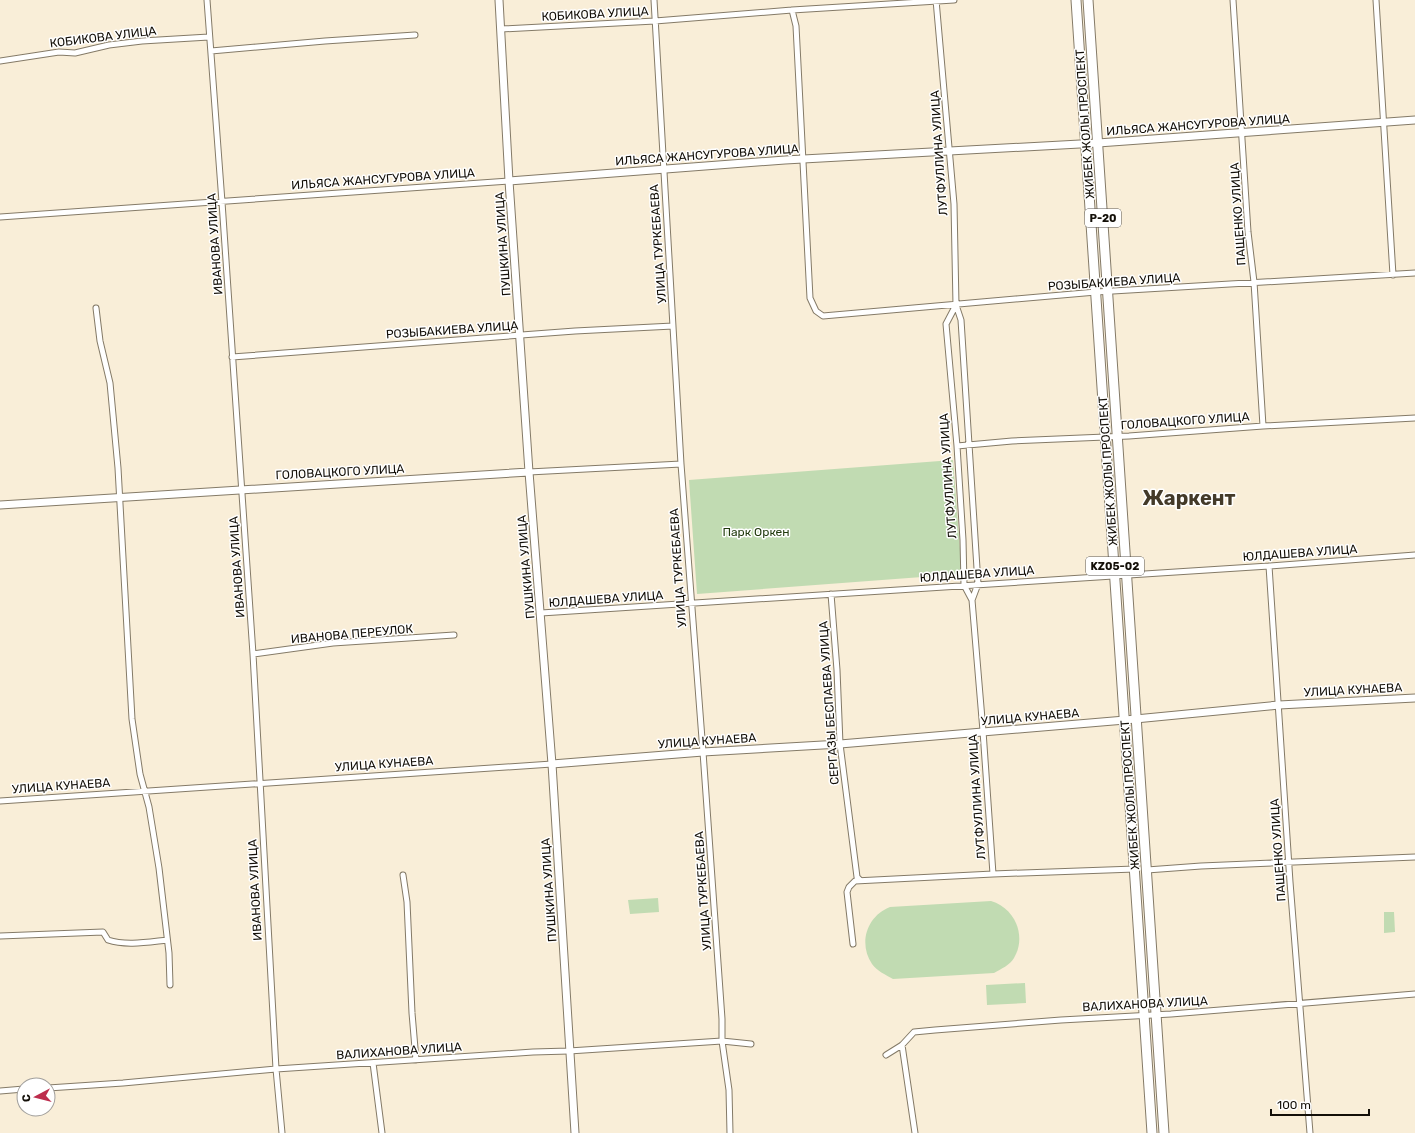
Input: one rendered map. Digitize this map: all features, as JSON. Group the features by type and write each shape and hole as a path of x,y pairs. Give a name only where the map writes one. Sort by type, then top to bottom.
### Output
{"highway":[{"name":"ЖИБЕК ЖОЛЫ ПРОСПЕКТ","path":"1076,0 1152,1133"},
{"name":"ЖИБЕК ЖОЛЫ ПРОСПЕКТ","path":"1088,0 1164,1133"}],"main road":[{"name":"ПУШКИНА УЛИЦА","path":"499,0 509,181 529,472 552,764 574,1133"},
{"name":"ИЛЬЯСА ЖАНСУГУРОВА УЛИЦА","path":"509,181 802,159 1086,144 1415,120"},
{"name":"ГОЛОВАЦКОГО УЛИЦА","path":"0,505 529,472"},
{"name":"УЛИЦА КУНАЕВА","path":"552,764 703,752 840,744 1125,720 1279,705 1415,698"}],"street":[{"name":"ИВАНОВА УЛИЦА","path":"207,0 253,654 276,1069 282,1133"},
{"name":"УЛИЦА ТУРКЕБАЕВА","path":"654,0 681,464 722,1011 722,1041 728,1090 730,1133"},
{"name":"КОБИКОВА УЛИЦА","path":"501,29 655,21 792,10 954,0"},
{"name":"ПАЩЕНКО УЛИЦА","path":"1233,0 1248,232 1254,282 1263,426"},
{"path":"1376,0 1393,275"},
{"name":"ЛУТФУЛЛИНА УЛИЦА","path":"936,1 954,204 956,305 961,320 970,445 978,584 972,600"},
{"path":"792,10 796,26 802,159"},
{"path":"211,51 415,35"},
{"name":"КОБИКОВА УЛИЦА","path":"0,60 59,52 75,53 108,45 142,41 209,37"},
{"name":"РОЗЫБАКИЕВА УЛИЦА","path":"802,159 810,298 816,311 823,316 1096,292 1415,274"},
{"name":"ИЛЬЯСА ЖАНСУГУРОВА УЛИЦА","path":"0,217 509,181"},
{"name":"ЛУТФУЛЛИНА УЛИЦА","path":"956,305 946,324 957,446 963,540 964,584 972,600 993,874"},
{"path":"96,308 100,341 110,383 118,468 132,719 140,774 149,807 159,868 167,940 170,985"},
{"name":"РОЗЫБАКИЕВА УЛИЦА","path":"232,357 520,335 673,326"},
{"name":"ГОЛОВАЦКОГО УЛИЦА","path":"957,446 1263,426 1415,418"},
{"name":"ГОЛОВАЦКОГО УЛИЦА","path":"529,472 681,464"},
{"name":"ЮЛДАШЕВА УЛИЦА","path":"541,613 964,584 1269,566 1415,555"},
{"name":"ПАЩЕНКО УЛИЦА","path":"1269,566 1299,1003 1310,1133"},
{"name":"СЕРГАЗЫ БЕСПАЕВА УЛИЦА","path":"831,594 837,670 840,744 857,879"},
{"name":"ИВАНОВА ПЕРЕУЛОК","path":"253,654 333,643 454,636"},
{"name":"УЛИЦА КУНАЕВА","path":"0,801 552,764"},
{"path":"1147,870 1415,857"},
{"path":"853,944 847,892 857,879 1135,869"},
{"path":"404,875 407,902 412,1013 416,1060"},
{"path":"0,936 104,932 108,940 114,942 167,940"},
{"name":"ВАЛИХАНОВА УЛИЦА","path":"886,1055 902,1045 914,1032 921,1031 1415,994"},
{"name":"ВАЛИХАНОВА УЛИЦА","path":"56,1088 131,1083 276,1069 533,1052 569,1052 722,1041 751,1044"},
{"path":"902,1045 915,1133"},
{"path":"373,1063 382,1133"},
{"path":"0,1091 16,1090"}],"green space":[{"name":"Парк Оркен","path":"953,460 962,574 697,594 689,480"},
{"path":"658,898 659,912 630,914 628,900"},
{"path":"991,901 1007,910 1012,916 1019,932 1018,950 1014,958 1005,967 994,973 893,979 876,969 868,956 865,939 867,931 876,917 882,911 890,907"},
{"path":"1384,912 1394,912 1395,932 1384,933"},
{"path":"1025,983 1026,1003 987,1005 986,985"}],"district":[{"name":"Жаркент","path":"1189,498"}]}
